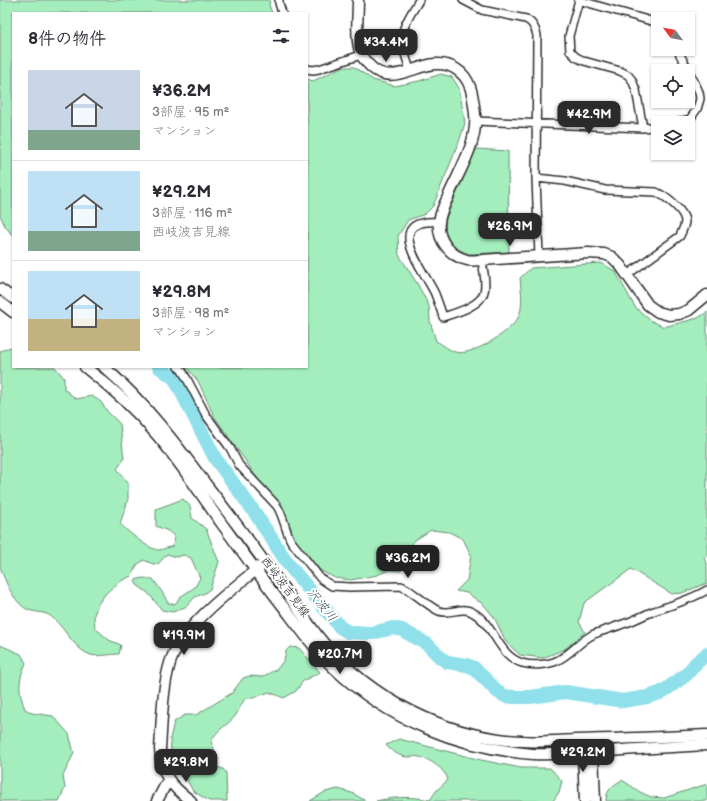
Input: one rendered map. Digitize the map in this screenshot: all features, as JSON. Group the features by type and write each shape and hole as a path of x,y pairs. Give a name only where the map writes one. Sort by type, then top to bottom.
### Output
{"main road":[{"path":"358,0 358,36 361,55 372,68 381,74 392,76 433,64 442,64 452,66 460,72 466,78 471,87 474,99 476,121 471,145 442,210 439,222 439,232 443,244 447,249 467,260 588,253 604,254 612,257 620,265 648,306 658,312 669,315 679,314 689,310 707,294"},
{"path":"0,289 12,297"},
{"path":"0,302 12,311"},
{"name":"西岐波吉見線","path":"86,368 101,379 127,403 157,435 182,467 255,570 332,667 352,685 375,701 408,721 450,738 500,750 536,754 707,745"},
{"name":"西岐波吉見線","path":"105,368 144,405 169,435 265,562 318,636 335,655 367,684 406,709 433,722 463,732 500,739 537,741 707,735"},
{"path":"191,801 177,790 168,780 160,760 166,681 170,664 174,652 182,638 193,625 211,607 265,562"},
{"path":"586,740 595,801"},
{"path":"585,801 588,752"},
{"path":"157,801 168,780"}],"street":[{"path":"280,0 279,3 282,12"},
{"path":"410,70 404,52 402,38 406,25 419,0"},
{"path":"463,0 482,10 526,19 531,22 535,28 537,35 536,178 539,256"},
{"path":"643,128 636,90 628,75 576,57 570,51 569,36 578,0 651,21"},
{"path":"308,69 319,69 361,55"},
{"path":"681,56 699,92 700,99 697,109 692,116"},
{"path":"476,121 643,128 651,127"},
{"path":"536,178 565,181 605,190 656,192 664,195 674,205 685,219 685,226 680,236 627,275"},
{"path":"439,222 422,222 415,225 411,230 408,239 410,249 435,294 443,317 468,309 482,297 485,285 482,260"},
{"path":"179,368 187,378 206,415 230,448 239,465 277,506 282,514 291,541 320,578 332,586 401,586 407,588 439,611 447,612 470,610 481,617 491,629 508,655 520,662 530,665 554,662 565,657 593,635 697,596 707,590"}],"green space":[{"path":"0,0 270,0 269,5 272,12 12,12 12,235 5,226 0,215"},
{"path":"342,67 354,67 373,80 395,86 419,81 441,74 452,77 459,88 465,123 459,142 433,206 425,214 408,220 398,236 399,255 429,306 430,321 436,341 453,351 462,353 471,351 490,342 514,324 520,313 522,303 520,278 531,268 601,263 615,271 635,307 650,320 664,327 698,318 707,312 707,555 704,559 707,563 707,583 682,593 672,594 631,569 584,603 579,622 585,632 565,649 543,658 520,655 506,642 494,617 484,605 467,593 456,591 467,580 471,555 463,539 449,532 431,530 415,540 405,553 401,571 389,570 377,575 351,580 335,578 321,571 292,536 282,506 267,492 214,416 198,381 187,368 308,368 308,79 313,81"},
{"path":"476,149 508,151 509,252 469,254 460,250 450,242 445,232 446,218"},
{"path":"12,347 12,368 56,368 64,378 64,389 76,399 92,396 101,402 107,411 120,424 124,459 117,469 128,483 128,500 120,524 150,547 160,550 173,546 174,536 168,531 156,526 156,509 183,499 190,506 192,518 206,529 219,562 210,589 195,597 187,606 173,612 162,610 148,593 137,585 135,580 143,578 153,579 168,603 175,604 180,597 195,587 200,578 191,558 184,555 176,557 167,554 158,564 153,564 144,560 137,565 131,576 119,582 106,593 98,604 94,615 95,628 109,640 121,645 119,654 96,656 80,649 51,617 46,614 26,609 21,605 12,593 2,572 0,566 0,351"},
{"path":"0,645 21,654 26,663 20,680 21,697 25,709 32,713 53,716 69,734 74,753 63,776 65,788 59,801 0,801"},
{"path":"290,647 299,648 320,672 303,681 296,691 284,698 269,692 253,698 246,698 244,700 236,715 216,734 211,742 215,751 209,765 223,769 226,773 227,801 209,801 193,791 185,777 177,773 172,761 170,739 174,722 185,715 196,715 232,693 243,678 250,676 262,677 277,669 284,660 286,651"},
{"path":"399,739 481,760 521,768 550,768 562,781 559,792 553,801 376,801 403,798 430,800 437,790 448,780 444,772 429,760 420,757 401,756 386,745"},
{"path":"622,780 640,792 651,797 664,798 707,784 707,801 606,801 607,794 611,788"},
{"path":"338,789 352,793 366,801 310,801 325,792"}],"waterway":[{"name":"沢波川","path":"160,368 175,379 215,458 255,513 288,564 340,627 348,632 372,633 393,628 402,630 427,644 447,662 467,665 474,668 498,692 505,696 513,697 530,697 566,692 623,701 647,697 660,693 668,688 687,674 696,663 707,654"}]}
